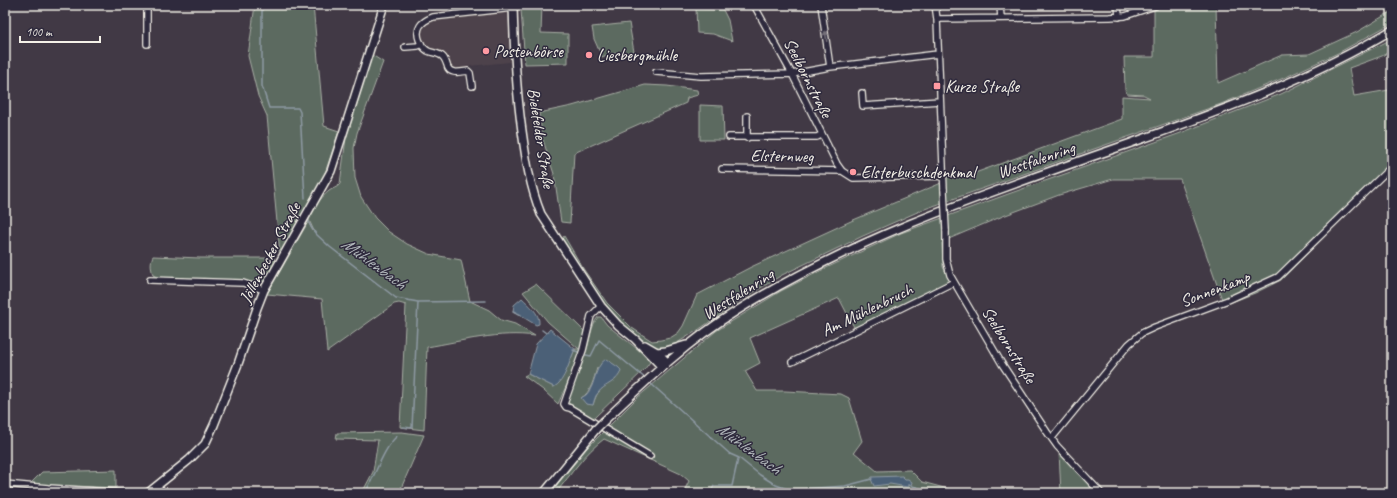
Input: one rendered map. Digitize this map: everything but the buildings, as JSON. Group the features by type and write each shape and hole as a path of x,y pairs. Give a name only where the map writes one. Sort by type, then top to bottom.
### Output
{"main road":[{"name":"Jöllenbecker Straße","path":"148,493 189,460 205,444 238,364 264,290 331,171 384,5"},
{"name":"Bielefelder Straße","path":"513,6 519,112 526,161 535,199 541,214 600,306 618,325 664,364"},
{"name":"Westfalenring","path":"664,364 737,310 783,283 892,230 989,193 1179,126 1250,99 1314,71 1355,51 1392,30"},
{"name":"Bielefelder Straße","path":"634,339 657,352 664,364"},
{"path":"657,352 690,344"},
{"path":"544,493 596,429 664,364"}],"street":[{"path":"147,5 147,44"},
{"name":"Seelbornstraße","path":"754,5 792,74 821,135 842,171"},
{"path":"821,5 830,67"},
{"name":"Seelbornstraße","path":"935,5 937,19 946,259 948,268 954,282 1002,364 1057,446 1102,493"},
{"path":"1000,5 1001,18"},
{"path":"1118,5 1119,16"},
{"path":"472,86 470,73 468,71 450,71 447,68 446,60 443,57 427,50 420,44 418,32 420,27 425,21 433,17 513,6"},
{"path":"937,19 1119,16 1155,6"},
{"path":"405,47 418,46 420,44"},
{"path":"656,72 701,76 792,74 830,67 938,54"},
{"path":"862,93 863,106 940,100"},
{"path":"747,116 748,138"},
{"path":"729,138 817,137 821,135"},
{"name":"Sonnenkamp","path":"1052,438 1124,349 1142,333 1228,300 1278,277 1392,166"},
{"name":"Elsternweg","path":"722,169 842,171"},
{"path":"842,171 853,178 943,176"},
{"path":"150,280 243,284 264,290"},
{"name":"Am Mühlenbruch","path":"792,362 954,282"},
{"path":"600,306 591,316 583,350 564,404 566,407 650,456"},
{"path":"5,484 127,493"}],"shaded area":[{"path":"435,5 507,5 510,62 468,66 465,69 451,69 448,60 425,46 422,39 421,30 424,25 441,15"}],"green space":[{"path":"255,5 313,5 324,126 339,131 324,176 280,254 267,116 258,96 248,56"},
{"path":"519,5 542,5 541,33 568,34 568,63 525,64 521,10 519,9"},
{"path":"1162,5 1216,5 1218,83 1282,55 1309,54 1357,32 1392,11 1392,23 1338,53 1286,77 1221,104 922,210 863,236 782,275 741,300 677,343 661,349 656,348 640,338 623,325 601,301 561,240 564,236 584,270 607,303 632,328 652,341 670,338 678,333 683,326 697,295 751,267 851,221 939,184 948,174 975,173 1122,119 1122,96 1150,98 1144,95 1127,94 1125,90 1124,57 1154,57 1154,9"},
{"path":"696,8 723,10 728,20 732,41 713,34 697,33"},
{"path":"629,23 634,52 609,54 602,57 594,39 592,27"},
{"path":"1392,39 1392,50 1382,56 1349,68 1354,96 1389,90 1392,106 1392,169 1281,280 1255,293 1224,305 1180,179 1113,179 1059,195 1003,216 942,243 943,267 949,278 948,282 855,329 839,298 750,338 760,363 745,371 757,391 841,394 849,398 862,441 854,452 877,471 910,470 922,482 963,493 683,493 689,481 681,474 604,439 584,457 556,493 550,493 586,449 638,397 716,331 781,291 901,233 1178,134 1281,94"},
{"path":"372,55 383,62 357,133 354,148 355,178 361,197 375,218 389,232 407,244 429,254 461,260 470,301 489,310 501,320 515,324 535,336 495,336 427,347 424,430 400,427 406,305 399,303 394,304 327,352 322,299 267,294 308,222 314,231 309,220 317,204 325,194 340,184 346,138"},
{"path":"645,85 697,90 698,95 687,98 686,103 574,153 570,223 561,222 554,174 543,140 539,113 572,106"},
{"path":"700,105 723,106 724,140 700,140"},
{"path":"153,256 200,258 274,258 276,263 266,279 262,282 161,279 153,275 151,261"},
{"path":"536,284 584,331 582,346 558,404 543,390 524,376 528,374 554,387 565,373 575,349 579,349 548,322 523,292"},
{"path":"598,317 601,317 607,325 641,352 650,362 644,370 595,417 592,418 567,402 584,358","holes":["597,368 616,379 601,389 593,405 581,398 590,389"]},
{"path":"402,432 424,435 399,493 362,493 373,472 378,440 336,439 337,433"},
{"path":"1059,452 1098,493 1061,493"},
{"path":"116,470 116,488 30,484 42,472"}],"water":[{"path":"522,298 531,306 538,316 539,324 536,325 513,311 514,305"},
{"path":"550,329 575,349 564,375 554,387 528,374 536,344"},
{"path":"606,359 621,370 620,374 601,390 596,396 593,405 586,404 581,398 590,390 598,368"},
{"path":"902,476 912,482 911,485 907,487 890,484 874,486 871,479 872,477"}],"waterway":[{"name":"Mühlenbach","path":"262,5 262,86 269,108 298,108 300,112 305,198"},
{"name":"Mühlenbach","path":"308,220 316,234 330,247 396,298 418,302 486,301"},
{"path":"403,427 412,428 418,302"},
{"name":"Mühlenbach","path":"513,311 521,315"},
{"name":"Mühlenbach","path":"542,330 546,333"},
{"name":"Mühlenbach","path":"586,355 591,356 599,340 646,379"},
{"name":"Mühlenbach","path":"573,350 578,352"},
{"name":"Mühlenbach","path":"649,382 730,454 739,458 760,475 776,485 790,490 845,486 872,479"},
{"path":"365,493 383,455 397,436"},
{"path":"710,493 714,486 732,486 738,459"},
{"name":"Mühlenbach","path":"909,485 937,493"}],"place":[{"name":"Postenbörse","path":"486,51"},
{"name":"Liesbergmühle","path":"589,55"},
{"name":"Kurze Straße","path":"937,86"},
{"name":"Elsterbuschdenkmal","path":"853,172"}]}
